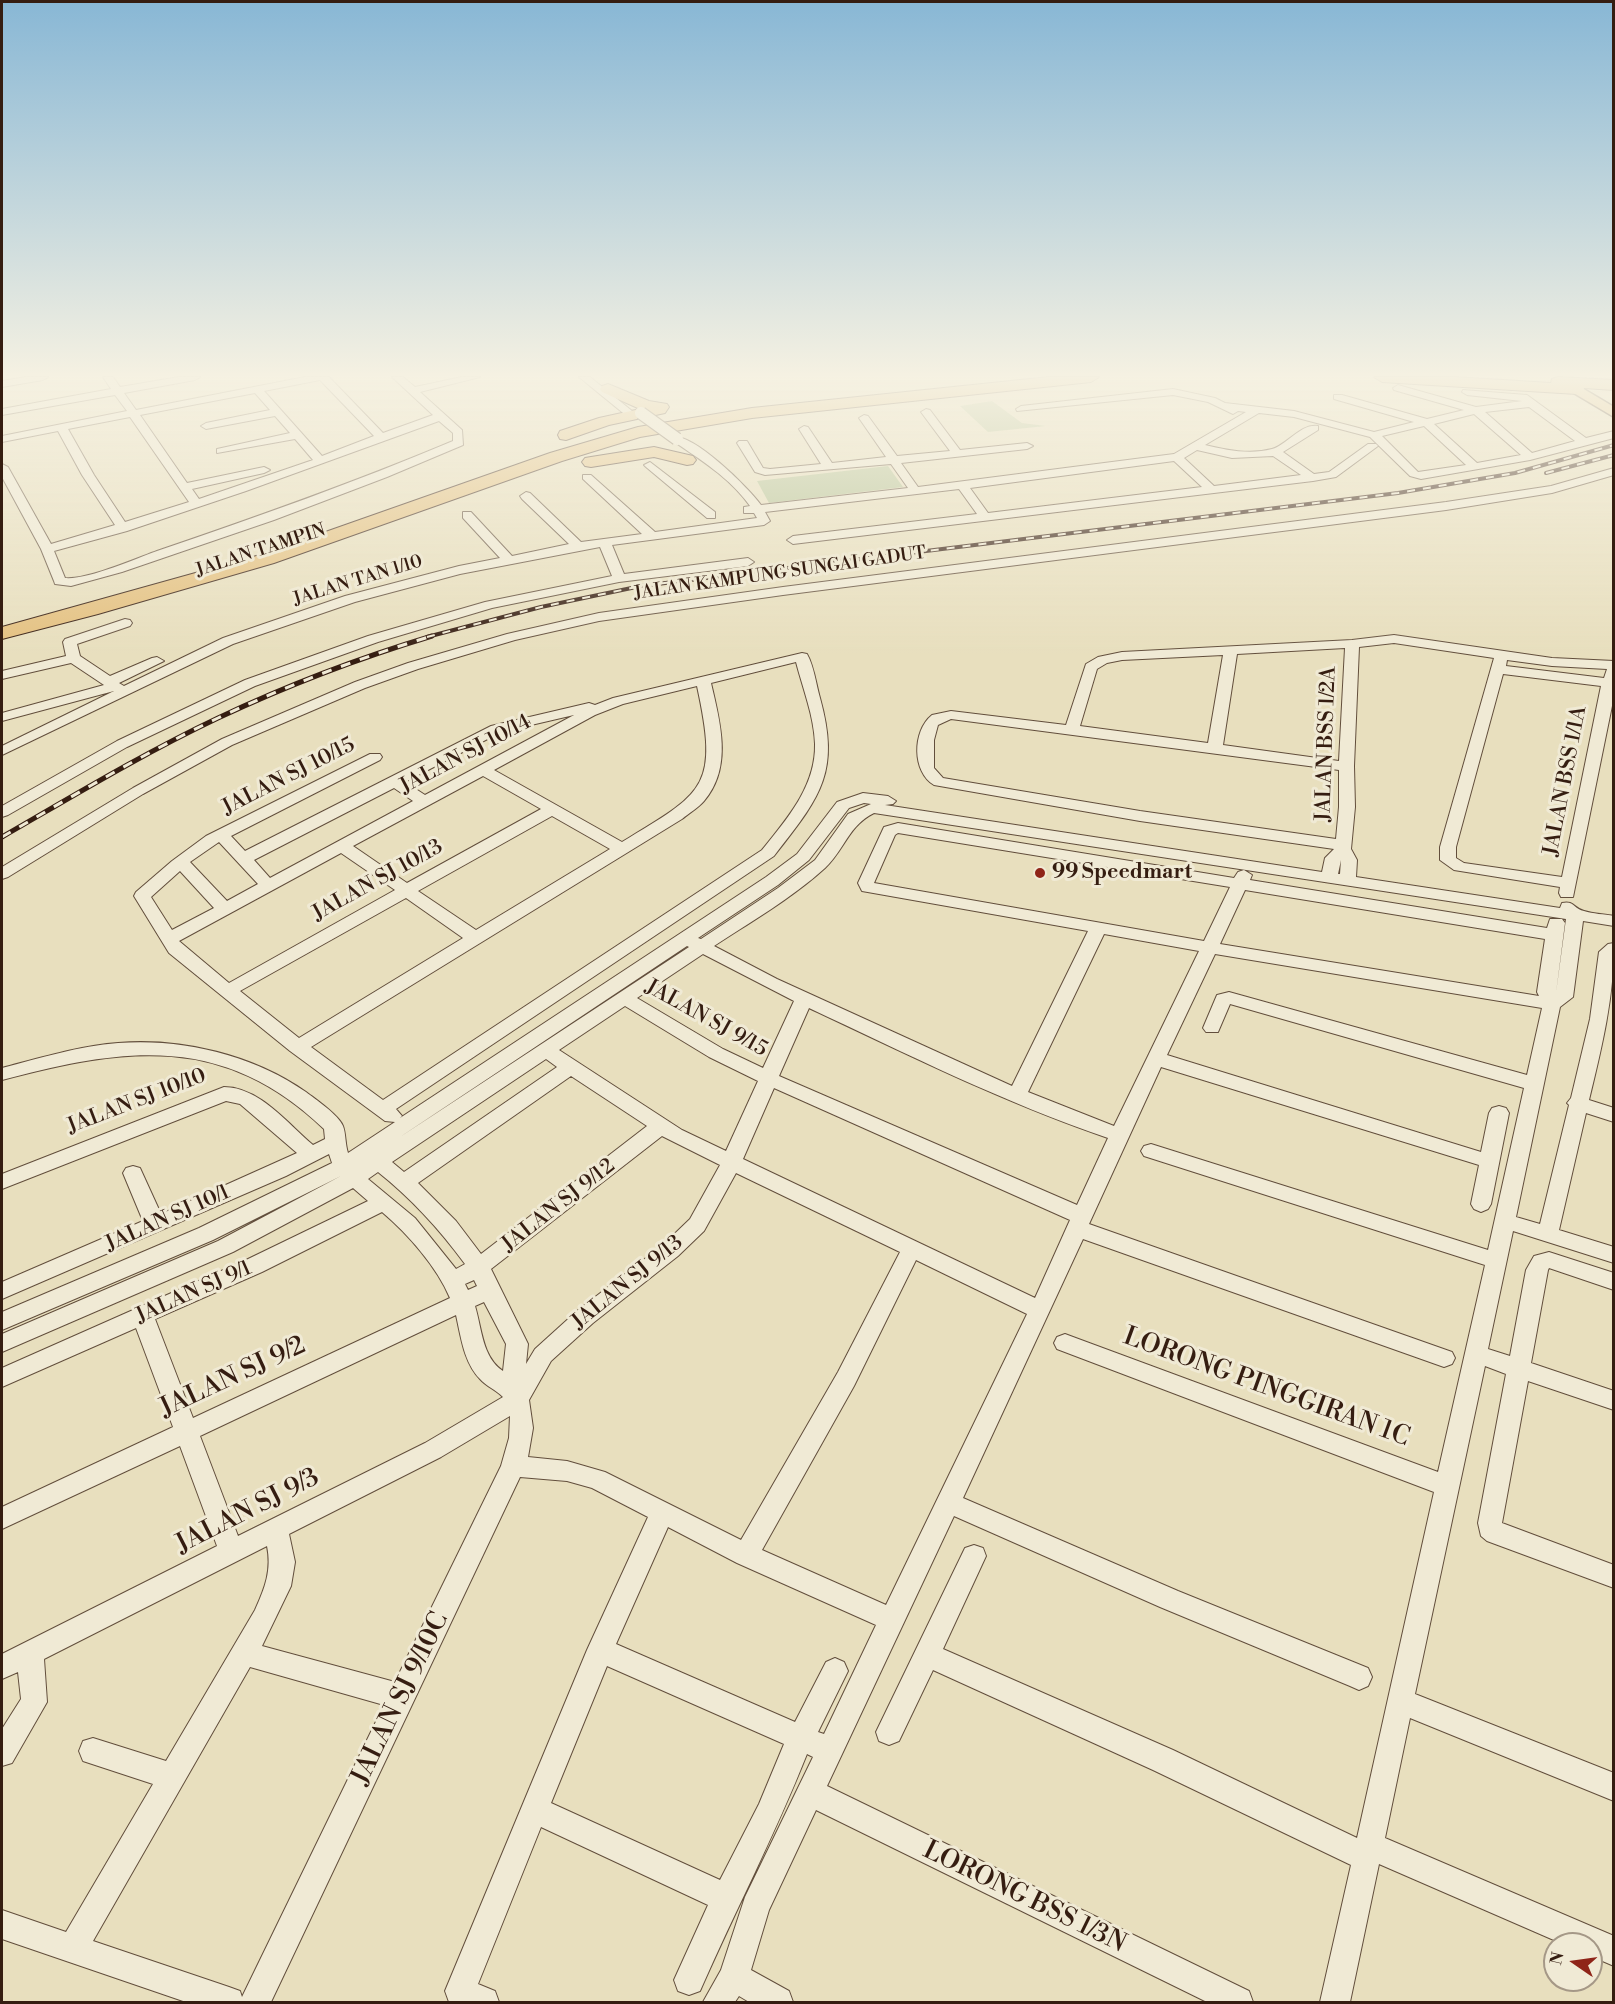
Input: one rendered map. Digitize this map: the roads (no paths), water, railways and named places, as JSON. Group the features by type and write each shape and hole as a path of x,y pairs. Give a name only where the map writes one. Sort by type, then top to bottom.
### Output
{"highway":[{"path":"266,550 284,541 471,471"},
{"name":"JALAN TAMPIN","path":"2,625 180,577 503,471"},
{"name":"JALAN TAMPIN","path":"2,633 176,586 294,550 518,471"},
{"path":"294,550 358,534 495,488 581,471"}],"street":[{"path":"4,471 47,549 60,581 64,583 118,569 396,471"},
{"path":"85,471 123,528"},
{"path":"173,471 196,504"},
{"path":"185,487 264,471"},
{"path":"47,549 123,528 288,471"},
{"path":"590,471 653,537"},
{"path":"657,471 711,515"},
{"path":"711,471 742,489 758,509 764,522 749,525 744,511 720,485"},
{"path":"760,471 763,473 790,471"},
{"path":"901,471 915,490"},
{"path":"744,511 1073,471"},
{"path":"1191,471 1211,489"},
{"path":"1302,471 1313,478"},
{"path":"793,540 1313,478 1332,475 1337,471"},
{"path":"1410,471 1421,476 1454,471"},
{"name":"JALAN KAMPUNG SUNGAI GADUT","path":"2,874 138,791 226,742 360,685 413,666 512,637 599,617 760,594 1446,506 1552,489 1614,471"},
{"path":"962,485 985,517"},
{"path":"526,496 578,546"},
{"path":"467,515 508,559"},
{"name":"JALAN TAN 1/10","path":"116,687 224,630 333,593 343,594 350,599 508,559 578,546 749,525"},
{"path":"605,543 619,578"},
{"path":"2,812 122,744 250,683 373,639 490,605 619,578 748,562"},
{"path":"116,687 73,658 70,642 124,623"},
{"path":"1072,729 1091,667 1103,660 1122,656 1352,644 1394,639 1500,661 1612,672"},
{"name":"JALAN BSS 1/2A","path":"1343,847 1347,807 1346,766 1352,644"},
{"path":"1215,749 1231,649"},
{"name":"JALAN SJ 10/14","path":"169,939 603,707 618,701 802,657 822,743 821,760 812,789 801,811 768,853 383,1109"},
{"path":"2,675 73,658"},
{"path":"1500,661 1448,847 1448,860 1460,867 1569,883"},
{"name":"JALAN BSS 1/1A","path":"1566,910 1569,883 1612,672"},
{"path":"297,1047 676,816 698,798 715,765 715,739 703,680"},
{"path":"2,717 116,687"},
{"path":"2,751 116,687"},
{"path":"243,859 496,729 574,709 603,707"},
{"path":"1343,847 939,782 930,777 926,769 926,735 929,725 937,718 950,714 1346,766"},
{"name":"JALAN SJ 10/15","path":"169,939 142,896 181,862 221,835 375,757"},
{"path":"483,770 622,849"},
{"path":"394,781 425,802"},
{"path":"2,1343 211,1253 329,1194 349,1172 371,1156 546,1050 624,998 804,857 843,805 863,798 1566,910 1614,921"},
{"path":"371,1156 404,1124 694,942 784,892 821,863 854,817 872,808 1244,875 1554,935"},
{"name":"JALAN SJ 10/13","path":"227,991 551,810"},
{"path":"1330,872 1244,875 898,828 890,830 887,834 866,883 868,887 1210,948 1552,1005 1564,997 1566,910"},
{"path":"221,835 268,885"},
{"path":"342,846 475,938"},
{"path":"1330,872 1333,858 1343,847"},
{"path":"1343,847 1349,861 1348,875"},
{"path":"181,862 225,909"},
{"path":"718,2002 734,1977 755,1907 949,1503 1119,1135 1244,875"},
{"path":"1348,875 1496,903 1566,910 1614,910"},
{"path":"1496,903 1522,917 1534,932"},
{"path":"1335,2002 1552,1005 1546,992 1554,935 1566,910"},
{"path":"1017,1095 1098,927"},
{"path":"169,939 175,949 297,1047 404,1124"},
{"path":"694,942 804,998 948,1066 1070,1118 1119,1135"},
{"path":"1548,1233 1577,1103 1606,1021 1608,952 1614,948"},
{"name":"JALAN SJ 9/15","path":"624,998 716,1053 1079,1222 1444,1358"},
{"name":"JALAN SJ 9/13","path":"514,1395 543,1355 585,1317 671,1250 697,1225 732,1161 804,998"},
{"path":"1212,1028 1223,999 1229,998 1534,1084"},
{"path":"2,1074 80,1055 120,1049 165,1050 211,1057 261,1074 317,1108 334,1127 333,1143 349,1172 405,1221 457,1291 484,1369 514,1395"},
{"path":"546,1050 662,1126 709,1152 1040,1310"},
{"path":"1157,1059 1488,1161"},
{"path":"404,1182 570,1067"},
{"name":"JALAN SJ 10/10","path":"2,1182 224,1094 237,1094 247,1099 310,1154"},
{"path":"1577,1103 1614,1115"},
{"path":"1481,1204 1499,1113"},
{"name":"JALAN SJ 9/12","path":"457,1291 479,1267 662,1126"},
{"path":"333,1143 371,1156"},
{"name":"JALAN SJ 10/1","path":"2,1292 279,1171 333,1143"},
{"path":"1151,1151 1496,1261"},
{"name":"JALAN SJ 9/10C","path":"255,2002 513,1466 521,1441 523,1419 514,1395 517,1344 479,1267 449,1227 404,1182 371,1156"},
{"path":"2,1321 349,1172"},
{"path":"134,1173 155,1225"},
{"name":"JALAN SJ 9/1","path":"2,1378 254,1266 383,1202"},
{"path":"1504,1221 1614,1255"},
{"path":"746,1555 846,1379 912,1248"},
{"path":"1614,1282 1549,1260 1541,1262 1537,1270 1517,1370 1490,1528 1496,1533 1614,1576"},
{"name":"JALAN SJ 9/2","path":"2,1518 188,1431 457,1291 489,1290"},
{"path":"143,1316 232,1552"},
{"name":"LORONG PINGGIRAN 1C","path":"1065,1343 1447,1486"},
{"path":"1476,1354 1517,1370 1614,1401"},
{"name":"JALAN SJ 9/3","path":"2,1667 433,1450 514,1395"},
{"path":"513,1466 567,1471 597,1479 746,1555 892,1620"},
{"path":"949,1503 1169,1599 1359,1677"},
{"path":"484,2002 460,1991 600,1650 662,1513"},
{"path":"72,1950 243,1653 278,1586 283,1562 276,1530"},
{"path":"889,1732 974,1556"},
{"path":"600,1650 831,1750"},
{"path":"2,1753 34,1702 30,1653"},
{"path":"243,1653 402,1697"},
{"path":"926,1654 1368,1851 1614,1951"},
{"path":"689,1980 726,1898 741,1874 770,1814 801,1737 835,1671"},
{"path":"1401,1701 1614,1787"},
{"path":"93,1751 172,1776"},
{"name":"LORONG BSS 1/3N","path":"811,1793 1238,2002"},
{"path":"535,1810 726,1898"},
{"path":"2,1925 229,2002"},
{"path":"734,1977 778,2002"}],"railway":[{"path":"427,637 541,607 641,586 1398,493 1524,471"},
{"path":"1546,473 1555,471"},
{"path":"2,837 190,731 324,673 432,636"}],"place":[{"name":"99 Speedmart","path":"1040,873"}]}
